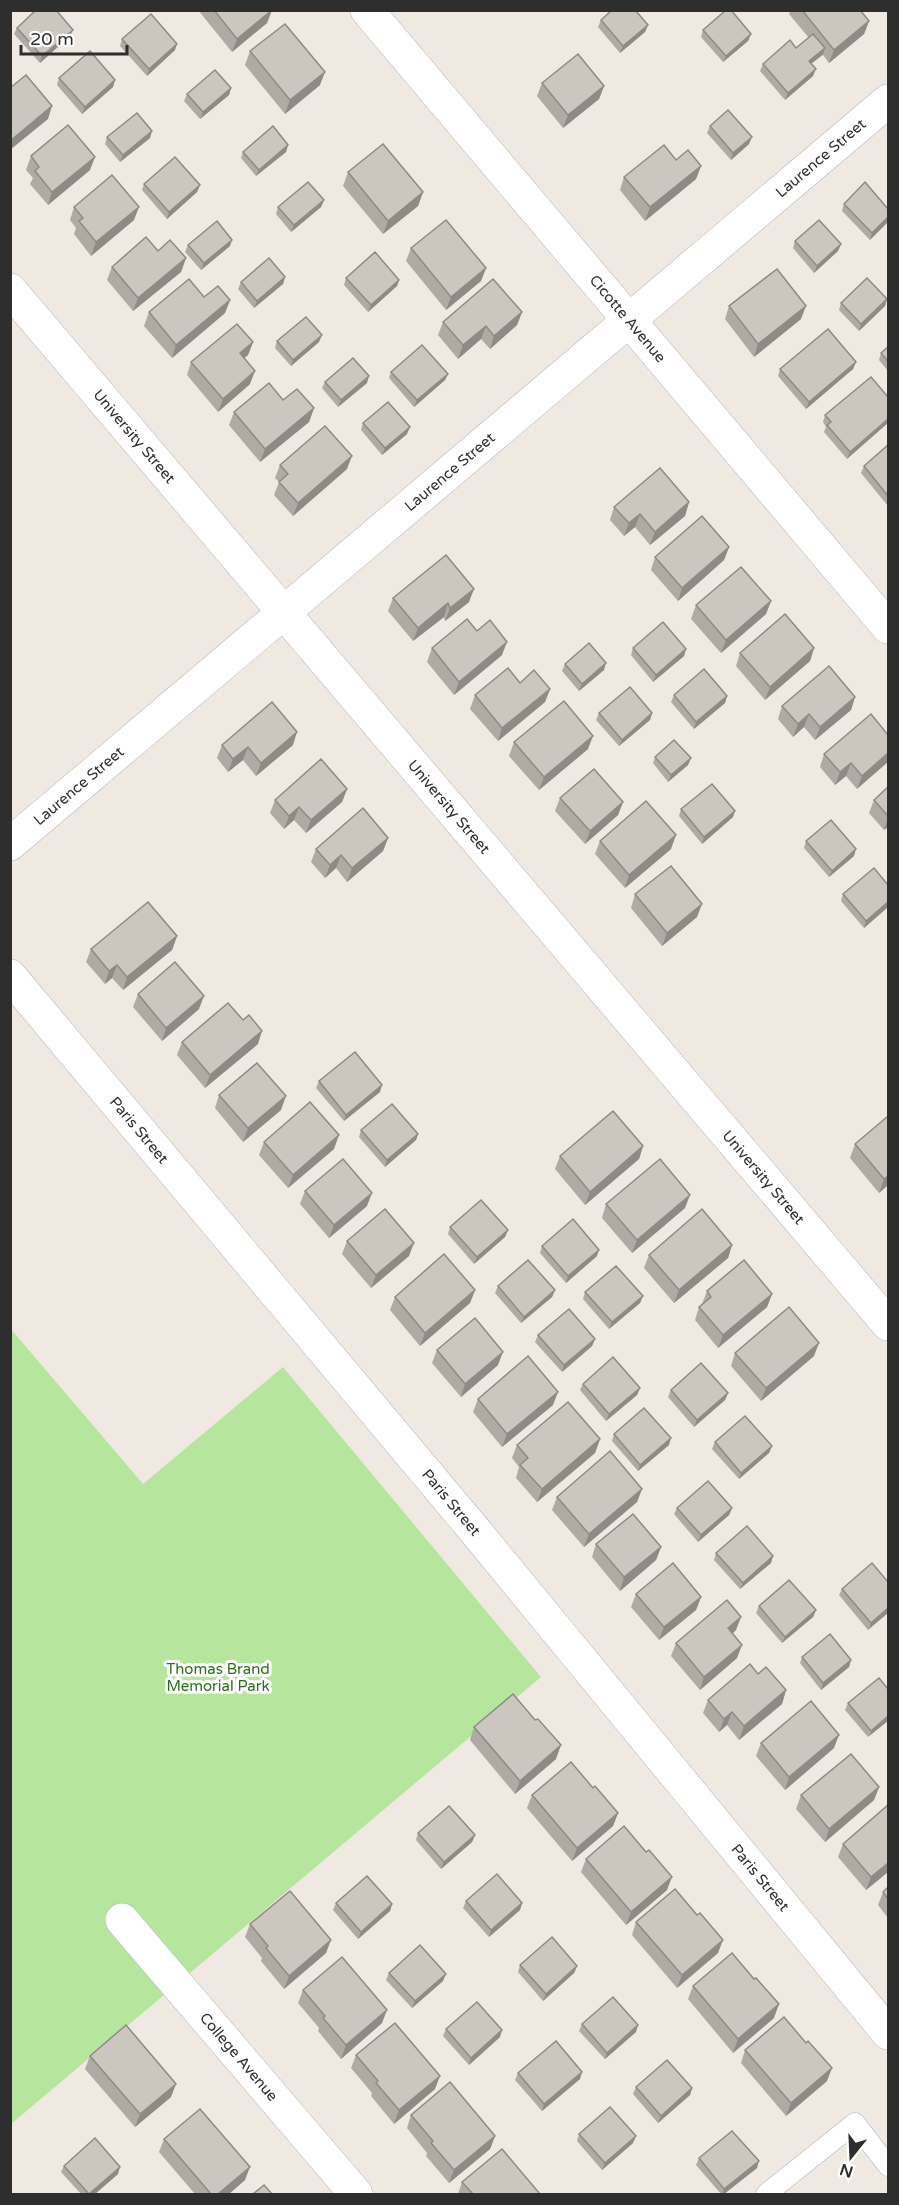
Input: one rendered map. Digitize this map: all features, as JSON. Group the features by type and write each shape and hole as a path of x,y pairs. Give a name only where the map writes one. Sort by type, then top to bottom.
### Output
{"street":[{"name":"Cicotte Avenue","path":"368,10 888,627"},
{"name":"Laurence Street","path":"10,844 888,101"},
{"name":"University Street","path":"10,290 888,1324"},
{"name":"Paris Street","path":"10,976 476,1532 888,2033"},
{"name":"College Avenue","path":"123,1920 356,2194"}],"lane":[{"path":"771,2193 855,2123 888,2166"}],"green space":[{"name":"Thomas Brand Memorial Park","path":"10,1328 143,1484 283,1367 541,1677 11,2124"}],"building":[{"path":"36,10 56,10 73,30 42,56 17,28"},
{"path":"214,10 272,10 237,39"},
{"path":"612,10 635,10 648,25 623,46 601,20"},
{"path":"726,10 731,10 751,34 726,56 703,30"},
{"path":"802,10 860,10 869,21 834,50"},
{"path":"151,14 177,44 149,69 122,39"},
{"path":"285,24 325,72 290,100 250,51"},
{"path":"813,34 825,48 809,61 816,69 788,93 763,64 790,40 796,48"},
{"path":"90,51 115,80 85,107 59,78"},
{"path":"578,54 604,86 568,115 542,83"},
{"path":"215,70 231,88 203,112 187,94"},
{"path":"26,75 52,106 10,141 10,88"},
{"path":"728,110 752,137 733,153 710,126"},
{"path":"137,113 152,131 123,155 107,137"},
{"path":"68,125 95,157 52,192 35,171 39,167 31,156"},
{"path":"273,126 288,145 259,170 243,152"},
{"path":"383,144 423,192 388,221 348,172"},
{"path":"664,145 676,160 688,150 701,166 650,207 624,177"},
{"path":"175,157 200,185 169,212 144,184"},
{"path":"112,175 139,207 96,242 79,221 83,218 74,207"},
{"path":"308,182 324,200 294,225 278,207"},
{"path":"865,182 888,209 888,217 872,233 844,204"},
{"path":"446,220 486,268 451,297 411,248"},
{"path":"819,220 841,244 817,266 795,241"},
{"path":"217,221 232,240 204,263 188,245"},
{"path":"146,237 158,251 170,240 186,258 138,298 112,267"},
{"path":"375,252 399,280 371,305 346,278"},
{"path":"269,258 285,277 257,301 241,282"},
{"path":"777,269 806,306 758,344 729,306"},
{"path":"867,278 887,299 861,324 841,303"},
{"path":"189,279 204,297 218,286 230,300 176,345 149,312"},
{"path":"493,279 522,312 494,336 486,326 463,345 443,322"},
{"path":"306,317 322,335 293,360 277,341"},
{"path":"237,324 253,342 240,353 255,371 223,399 191,362"},
{"path":"828,329 856,362 809,402 780,369"},
{"path":"422,345 448,374 417,400 391,372"},
{"path":"888,347 888,361 881,353"},
{"path":"353,358 369,376 341,400 325,382"},
{"path":"871,377 888,397 888,419 850,452 827,425 831,422 825,415"},
{"path":"269,383 283,400 297,389 314,408 265,449 234,412"},
{"path":"388,402 410,427 385,448 363,423"},
{"path":"325,426 352,456 298,503 279,482 288,474 280,465"},
{"path":"888,445 888,496 864,466"},
{"path":"660,468 689,502 655,532 640,514 629,523 614,507"},
{"path":"702,516 729,547 682,588 655,557"},
{"path":"446,555 474,589 450,608 448,603 418,628 393,598"},
{"path":"741,567 771,601 726,640 696,605"},
{"path":"785,614 814,648 770,687 740,653"},
{"path":"467,619 477,631 490,620 507,642 459,682 432,648"},
{"path":"663,622 686,649 656,675 633,648"},
{"path":"589,643 606,663 582,684 565,664"},
{"path":"829,666 855,697 820,727 809,714 798,724 782,706"},
{"path":"508,668 520,683 534,670 550,689 502,728 475,695"},
{"path":"704,669 727,696 696,722 674,695"},
{"path":"630,687 652,713 622,740 599,713"},
{"path":"564,701 593,736 544,777 514,742"},
{"path":"272,702 297,732 261,763 248,747 233,759 222,745"},
{"path":"871,714 888,735 888,753 862,776 851,763 840,772 824,754"},
{"path":"674,740 691,758 671,775 655,757"},
{"path":"321,759 347,789 311,820 299,807 289,816 275,800"},
{"path":"594,769 623,802 590,831 560,798"},
{"path":"712,784 735,811 704,837 681,809"},
{"path":"888,787 888,816 874,800"},
{"path":"646,801 676,835 629,875 600,841"},
{"path":"363,808 388,838 352,868 341,855 330,865 316,849"},
{"path":"831,820 856,849 832,871 806,841"},
{"path":"671,866 702,904 667,933 635,894"},
{"path":"874,868 888,885 888,902 866,921 843,894"},
{"path":"148,902 177,936 127,977 117,965 109,971 91,949"},
{"path":"175,962 204,996 166,1028 138,994"},
{"path":"228,1003 243,1020 249,1015 262,1031 210,1075 182,1042"},
{"path":"355,1052 382,1085 346,1115 319,1081"},
{"path":"257,1063 286,1096 248,1128 219,1095"},
{"path":"310,1102 339,1135 293,1175 264,1142"},
{"path":"392,1104 418,1134 387,1160 361,1130"},
{"path":"613,1111 643,1146 590,1192 560,1156"},
{"path":"888,1116 888,1176 884,1179 855,1144"},
{"path":"343,1159 372,1193 334,1225 305,1191"},
{"path":"660,1159 690,1195 637,1240 606,1204"},
{"path":"481,1200 508,1230 477,1257 450,1227"},
{"path":"385,1209 414,1243 376,1275 347,1241"},
{"path":"702,1209 732,1245 679,1290 649,1255"},
{"path":"573,1219 599,1250 568,1276 542,1246"},
{"path":"444,1254 475,1290 425,1333 395,1297"},
{"path":"528,1260 555,1290 524,1317 498,1286"},
{"path":"744,1260 772,1294 723,1335 699,1307 711,1297 707,1291"},
{"path":"616,1266 643,1296 612,1322 585,1292"},
{"path":"789,1307 819,1343 766,1388 735,1353"},
{"path":"569,1309 595,1339 564,1365 538,1335"},
{"path":"475,1318 503,1352 465,1384 437,1350"},
{"path":"528,1356 558,1392 507,1434 478,1399"},
{"path":"613,1357 640,1388 609,1414 583,1384"},
{"path":"701,1363 728,1393 697,1420 671,1390"},
{"path":"568,1402 600,1439 542,1489 520,1465 528,1458 517,1445"},
{"path":"644,1408 671,1438 640,1465 614,1434"},
{"path":"745,1416 772,1446 741,1473 715,1442"},
{"path":"610,1451 642,1489 589,1534 557,1497"},
{"path":"708,1481 732,1508 701,1535 677,1508"},
{"path":"633,1514 661,1547 624,1577 596,1544"},
{"path":"747,1526 773,1556 743,1583 716,1553"},
{"path":"673,1563 701,1597 664,1627 636,1594"},
{"path":"872,1563 888,1582 888,1608 871,1623 842,1589"},
{"path":"789,1580 816,1610 785,1637 759,1606"},
{"path":"727,1600 741,1617 728,1628 742,1645 704,1677 676,1643"},
{"path":"830,1634 851,1660 823,1683 802,1657"},
{"path":"750,1664 758,1674 766,1667 786,1690 744,1726 732,1712 724,1719 708,1700"},
{"path":"879,1678 888,1689 888,1716 871,1731 848,1703"},
{"path":"513,1694 561,1745 520,1781 474,1727"},
{"path":"811,1701 839,1735 789,1777 761,1743"},
{"path":"851,1754 879,1787 829,1829 801,1795"},
{"path":"571,1762 618,1813 577,1848 532,1795"},
{"path":"888,1805 888,1863 871,1877 843,1844"},
{"path":"449,1806 475,1835 444,1862 418,1833"},
{"path":"624,1826 672,1877 631,1912 586,1859"},
{"path":"497,1874 522,1903 491,1930 466,1901"},
{"path":"367,1876 392,1904 361,1932 336,1903"},
{"path":"888,1887 888,1899 883,1892"},
{"path":"675,1889 723,1940 682,1975 636,1922"},
{"path":"290,1891 331,1940 289,1976 250,1924"},
{"path":"552,1937 577,1966 546,1994 520,1965"},
{"path":"420,1945 446,1974 415,2001 389,1973"},
{"path":"732,1953 779,2004 738,2039 693,1986"},
{"path":"342,1957 387,2010 346,2045 303,1990"},
{"path":"613,1997 638,2025 607,2053 582,2024"},
{"path":"477,2002 502,2030 471,2058 446,2029"},
{"path":"784,2017 832,2068 791,2103 745,2050"},
{"path":"395,2023 440,2076 399,2110 356,2055"},
{"path":"126,2025 176,2084 140,2114 90,2056"},
{"path":"556,2041 582,2072 544,2104 518,2073"},
{"path":"667,2060 692,2088 661,2116 636,2087"},
{"path":"450,2082 495,2136 454,2170 411,2115"},
{"path":"610,2107 636,2136 605,2163 579,2134"},
{"path":"200,2109 250,2167 218,2194 211,2194 164,2139"},
{"path":"732,2131 759,2161 724,2189 699,2158"},
{"path":"95,2138 120,2167 89,2194 64,2166"},
{"path":"502,2149 540,2194 473,2194 462,2182"},
{"path":"264,2185 272,2194 253,2194"}]}
